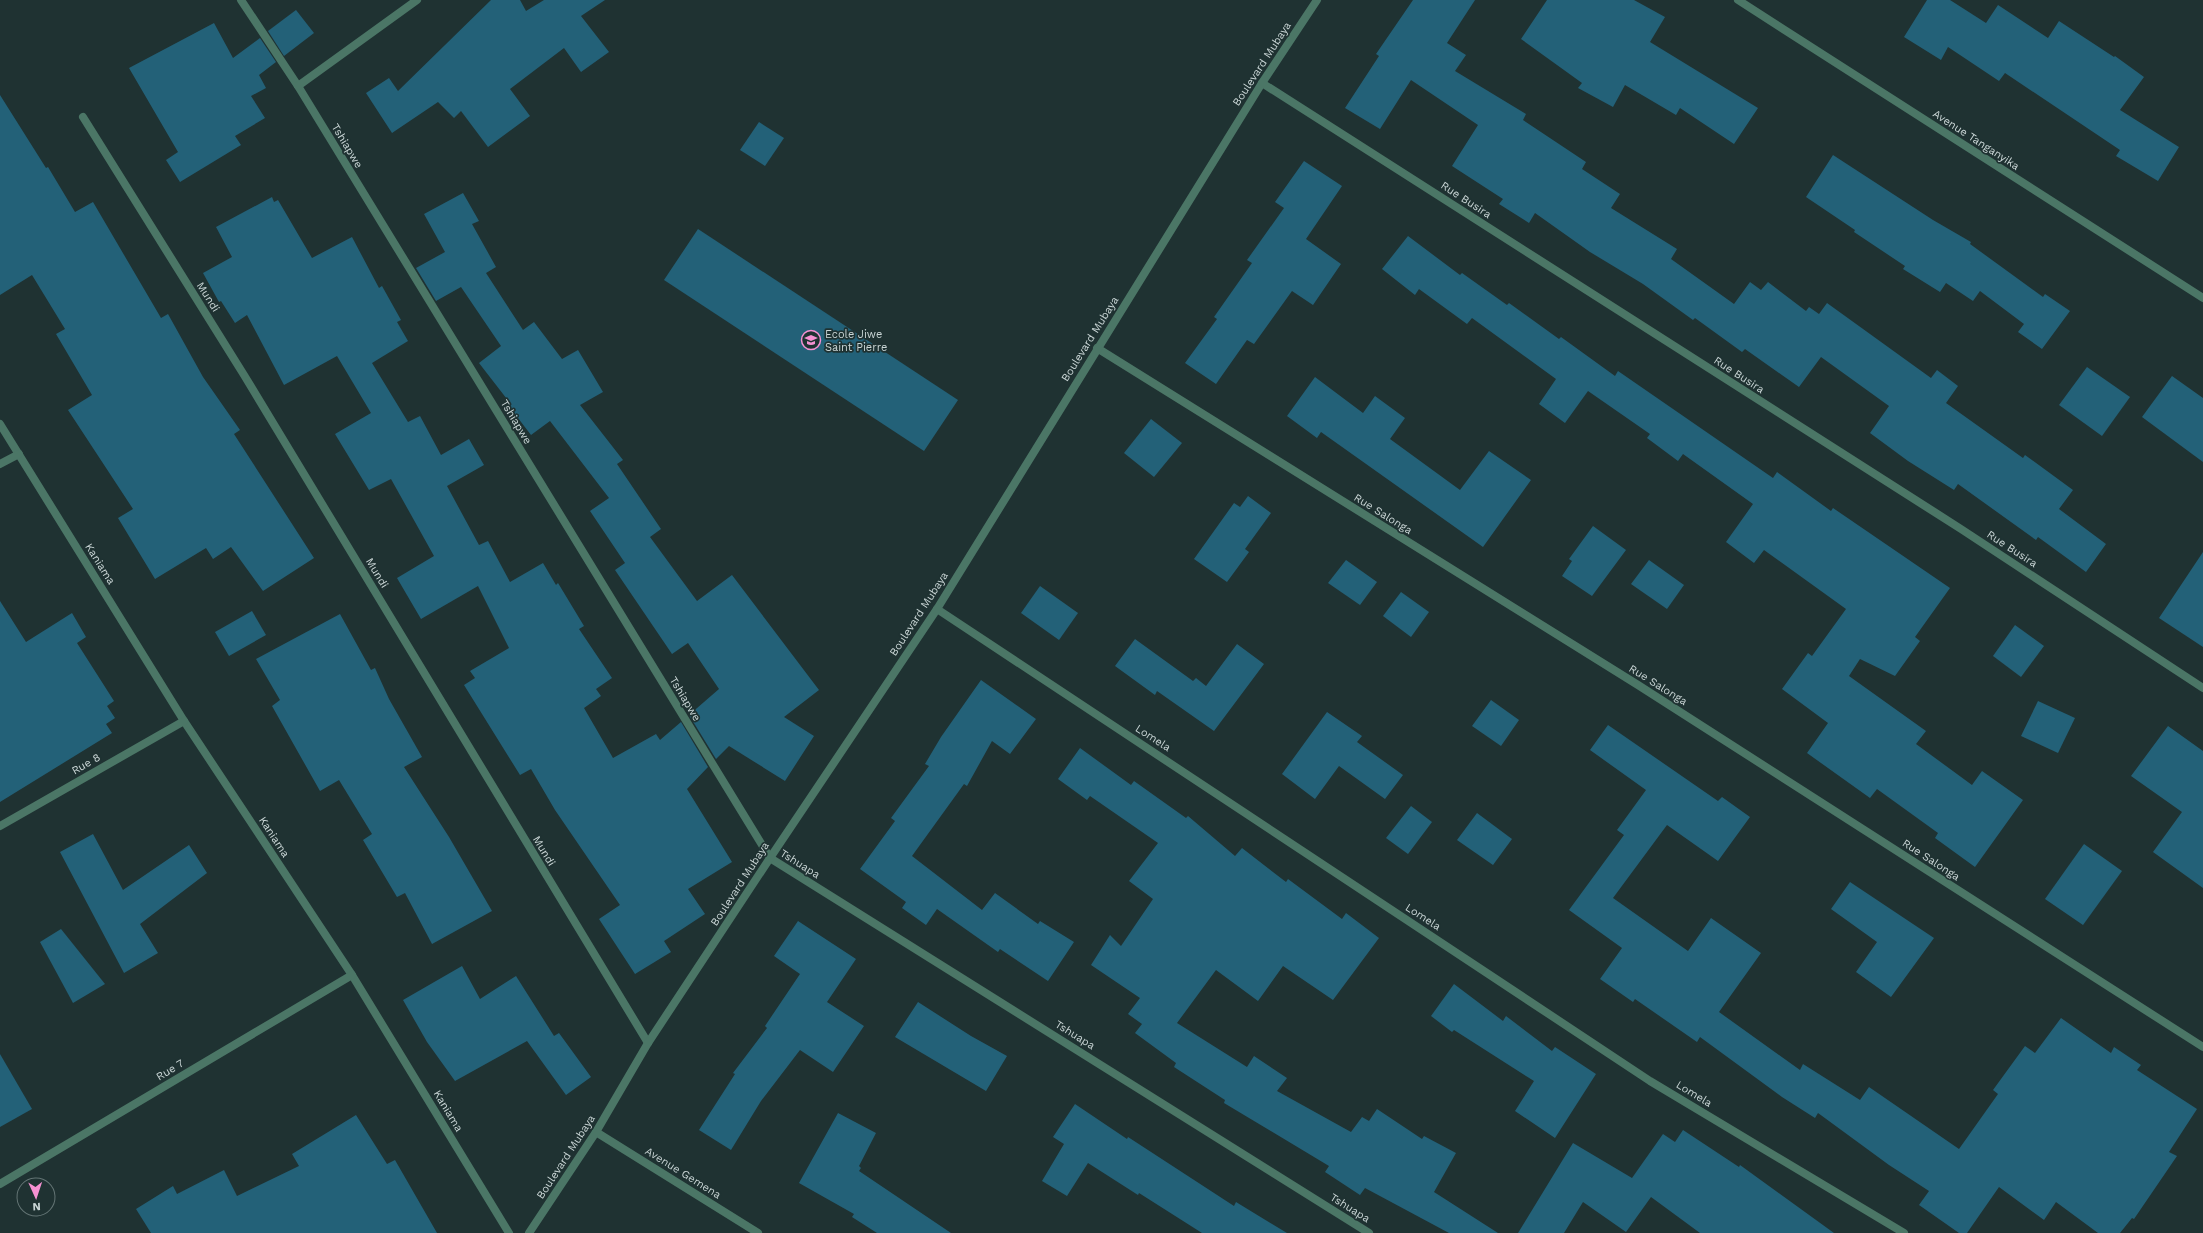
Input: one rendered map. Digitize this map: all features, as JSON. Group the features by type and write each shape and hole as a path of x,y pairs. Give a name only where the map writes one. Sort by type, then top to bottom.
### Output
{"street":[{"name":"Tshiapwe","path":"241,0 298,86 770,858"},
{"path":"298,86 417,0"},
{"name":"Boulevard Mubaya","path":"529,1233 596,1132 648,1044 770,858 937,609 1262,83 1317,0"},
{"name":"Avenue Tanganyika","path":"1738,0 2203,298"},
{"name":"Rue Busira","path":"1262,83 1961,529 2203,688"},
{"name":"Mundi","path":"83,117 244,375 648,1044"},
{"name":"Rue Salonga","path":"1097,348 1638,685 2203,1047"},
{"name":"Kaniama","path":"0,424 184,721 352,975 509,1233"},
{"path":"0,464 19,454"},
{"name":"Lomela","path":"937,609 1650,1081 1904,1233"},
{"name":"Rue 8","path":"0,826 184,721"},
{"name":"Tshuapa","path":"770,858 1369,1233"},
{"name":"Rue 7","path":"0,1184 352,975"},
{"name":"Avenue Gemena","path":"596,1132 758,1233"}],"building":[{"path":"491,0 520,0 526,11 544,0 605,0 581,16 609,52 581,72 564,48 510,89 530,116 488,147 461,111 454,118 438,102 392,133 366,93 389,78 398,91"},
{"path":"1413,0 1475,0 1447,43 1466,55 1455,71 1526,114 1523,120 1586,162 1582,169 1620,194 1611,208 1677,249 1671,259 1734,304 1750,282 1761,290 1768,282 1806,311 1809,307 1819,314 1827,303 1931,378 1937,370 1958,386 1946,403 2023,458 2025,455 2073,490 2059,509 2106,544 2086,572 2038,537 2036,540 1958,484 1954,490 1908,461 1870,433 1889,406 1821,357 1799,387 1745,349 1742,352 1695,318 1693,320 1643,284 1590,252 1535,213 1529,223 1499,204 1503,199 1452,166 1478,125 1411,80 1380,129 1345,108 1379,56 1376,54"},
{"path":"1547,0 1634,0 1665,17 1650,42 1758,108 1734,144 1680,108 1676,115 1625,85 1613,107 1578,88 1582,83 1521,39"},
{"path":"1927,0 1950,0 1986,23 1998,5 2048,38 2059,21 2114,57 2115,56 2144,77 2120,110 2179,147 2158,181 2116,156 2120,150 2005,73 1999,81 1948,47 1941,60 1904,37"},
{"path":"296,10 314,33 284,56 268,31"},
{"path":"214,23 233,58 260,38 276,62 259,75 266,88 251,96 265,118 235,136 241,145 180,182 166,160 178,152 129,68"},
{"path":"0,95 46,168 48,167 75,212 93,202 161,318 168,314 203,377 240,430 234,434 314,558 263,591 231,547 213,559 206,548 155,579 118,518 133,509 68,410 92,395 56,334 65,329 32,275 0,295"},
{"path":"759,122 784,138 765,166 740,150"},
{"path":"1833,155 1933,220 1971,242 1970,244 2043,297 2045,294 2070,311 2042,349 2018,332 2024,324 1980,291 1973,301 1946,283 1940,292 1903,269 1905,266 1854,232 1855,230 1806,197"},
{"path":"1304,161 1342,186 1306,239 1341,264 1313,305 1292,291 1254,344 1247,340 1216,384 1185,363 1217,319 1214,317 1252,263 1247,260 1284,208 1275,202"},
{"path":"463,193 479,221 472,224 496,267 486,273 523,330 534,322 562,359 578,350 603,392 580,405 623,460 617,464 661,529 650,537 697,601 732,575 819,690 784,717 814,736 785,781 729,746 716,759 689,715 719,689 688,643 672,654 615,570 625,563 590,511 609,498 550,421 531,435 508,405 510,403 479,363 501,346 461,287 436,301 416,268 445,252 424,214"},
{"path":"272,197 274,202 278,200 312,258 352,237 379,288 382,286 401,320 397,322 408,341 372,363 408,422 420,416 441,455 469,439 484,465 447,486 479,545 488,541 510,582 543,563 556,585 558,583 584,626 579,629 612,678 596,689 601,696 584,708 613,758 656,734 660,740 681,722 708,767 687,789 732,862 688,889 705,914 664,941 671,952 635,974 599,919 620,905 555,810 531,769 520,775 464,685 475,678 470,671 509,648 478,586 421,619 397,578 434,556 391,479 369,490 335,434 371,413 337,356 284,385 247,315 235,323 221,301 219,302 203,273 232,257 216,227"},
{"name":"Ecole Jiwe Saint Pierre","path":"698,229 958,400 924,451 664,280"},
{"path":"1408,236 1460,275 1462,273 1507,305 1509,303 1559,339 1561,337 1615,376 1618,371 1773,478 1777,472 1831,511 1833,508 1950,588 1915,637 1920,641 1895,676 1860,659 1849,676 1926,731 1916,744 1972,785 1982,771 2023,800 1975,867 1935,838 1938,833 1877,789 1870,798 1807,753 1828,723 1782,689 1808,653 1812,656 1846,609 1764,550 1754,563 1726,542 1753,504 1683,454 1678,461 1647,438 1650,434 1588,391 1565,423 1539,404 1556,379 1472,318 1467,324 1419,289 1415,295 1382,269"},
{"path":"2087,367 2130,397 2102,436 2059,405"},
{"path":"2172,376 2203,398 2203,462 2142,417"},
{"path":"1315,377 1363,413 1375,396 1405,418 1390,439 1460,490 1489,451 1531,480 1483,547 1321,432 1317,438 1287,416"},
{"path":"1151,419 1182,443 1154,477 1124,453"},
{"path":"1248,496 1271,513 1245,549 1249,552 1227,582 1194,559 1234,503 1240,507"},
{"path":"1593,526 1626,550 1592,596 1562,576 1572,561 1569,559"},
{"path":"2203,552 2203,647 2159,618"},
{"path":"1346,560 1377,582 1360,605 1328,583"},
{"path":"1649,560 1684,585 1667,609 1631,584"},
{"path":"1040,586 1078,613 1059,640 1021,613"},
{"path":"1401,592 1429,612 1411,637 1383,616"},
{"path":"0,601 26,642 72,613 86,637 77,643 114,701 107,706 115,718 106,724 112,733 0,802"},
{"path":"252,611 266,635 229,656 215,632"},
{"path":"340,614 371,670 375,668 389,699 422,757 404,767 449,837 492,911 432,944 405,893 397,897 363,840 372,834 339,780 320,791 272,706 280,700 256,659"},
{"path":"2015,625 2044,646 2021,677 1993,656"},
{"path":"1135,639 1193,681 1196,678 1206,686 1237,644 1264,664 1214,731 1157,691 1155,695 1115,666"},
{"path":"981,680 1036,719 1010,754 992,741 967,786 964,784 912,856 982,910 995,893 1038,924 1040,921 1074,942 1048,981 1000,949 998,952 937,909 926,925 902,908 906,902 860,869 895,821 891,818 929,766 925,764 941,737"},
{"path":"1491,700 1519,720 1501,746 1472,726"},
{"path":"2038,701 2075,718 2058,753 2021,736"},
{"path":"1327,712 1362,736 1357,742 1403,775 1385,799 1339,766 1315,799 1282,774"},
{"path":"1608,725 1718,801 1722,797 1750,817 1718,861 1667,825 1613,898 1688,951 1711,918 1761,953 1719,1012 1800,1070 1803,1064 1860,1100 1869,1087 1959,1149 1998,1094 1993,1090 2025,1046 2035,1053 2061,1018 2111,1053 2114,1047 2141,1065 2137,1070 2197,1109 2169,1152 2177,1156 2134,1219 2132,1218 2120,1233 2098,1233 2056,1202 2044,1220 1999,1187 1967,1233 1959,1233 1919,1205 1929,1191 1889,1165 1818,1113 1815,1118 1782,1097 1700,1037 1697,1042 1635,999 1633,1002 1600,979 1622,948 1569,910 1624,835 1617,830 1646,790 1590,750"},
{"path":"2168,726 2203,751 2203,888 2153,852 2182,812 2131,776"},
{"path":"1080,748 1131,785 1134,781 1186,818 1188,816 1235,856 1242,848 1286,882 1288,879 1342,919 1346,913 1379,938 1333,1000 1283,966 1258,1001 1216,970 1177,1023 1247,1067 1254,1056 1287,1078 1277,1091 1351,1132 1362,1117 1369,1121 1377,1109 1422,1139 1424,1136 1456,1153 1434,1192 1498,1233 1449,1233 1365,1188 1360,1195 1325,1172 1329,1166 1224,1103 1225,1100 1174,1067 1176,1063 1135,1033 1142,1024 1128,1014 1140,998 1091,965 1110,935 1121,946 1153,899 1129,881 1158,843 1090,796 1087,800 1058,779"},
{"path":"1411,806 1432,822 1408,854 1386,838"},
{"path":"1477,813 1512,839 1493,865 1457,840"},
{"path":"93,834 123,890 189,845 207,873 140,924 158,953 124,973 60,852"},
{"path":"2084,844 2122,871 2083,925 2045,899"},
{"path":"1850,882 1934,938 1891,997 1856,972 1877,942 1831,909"},
{"path":"798,921 856,959 827,1002 864,1026 833,1072 800,1050 761,1101 731,1150 699,1130 735,1074 733,1073 767,1028 765,1026 800,974 774,956"},
{"path":"61,929 105,984 73,1003 40,942"},
{"path":"462,966 480,999 516,976 554,1036 559,1033 591,1077 566,1095 527,1041 455,1081 427,1042 403,1000"},
{"path":"1454,984 1503,1021 1506,1016 1552,1051 1555,1047 1596,1074 1555,1138 1515,1111 1534,1081 1454,1030 1452,1032 1431,1016"},
{"path":"918,1002 971,1036 1007,1056 986,1091 895,1037"},
{"path":"0,1054 32,1109 0,1127"},
{"path":"1075,1104 1127,1139 1128,1137 1234,1206 1236,1202 1287,1233 1202,1233 1088,1163 1067,1196 1042,1181 1064,1144 1053,1137"},
{"path":"838,1113 876,1133 859,1166 861,1168 859,1171 951,1233 877,1233 852,1217 854,1214 799,1183"},
{"path":"356,1115 387,1164 395,1160 437,1233 151,1233 136,1209 173,1186 177,1194 224,1170 237,1196 299,1166 292,1154"},
{"path":"1683,1130 1739,1167 1740,1165 1834,1233 1700,1233 1651,1197 1626,1232 1583,1202 1564,1233 1518,1233 1573,1143 1632,1178 1663,1134 1675,1142"}],"place":[{"name":"Ecole Jiwe Saint Pierre","path":"811,340"}]}
